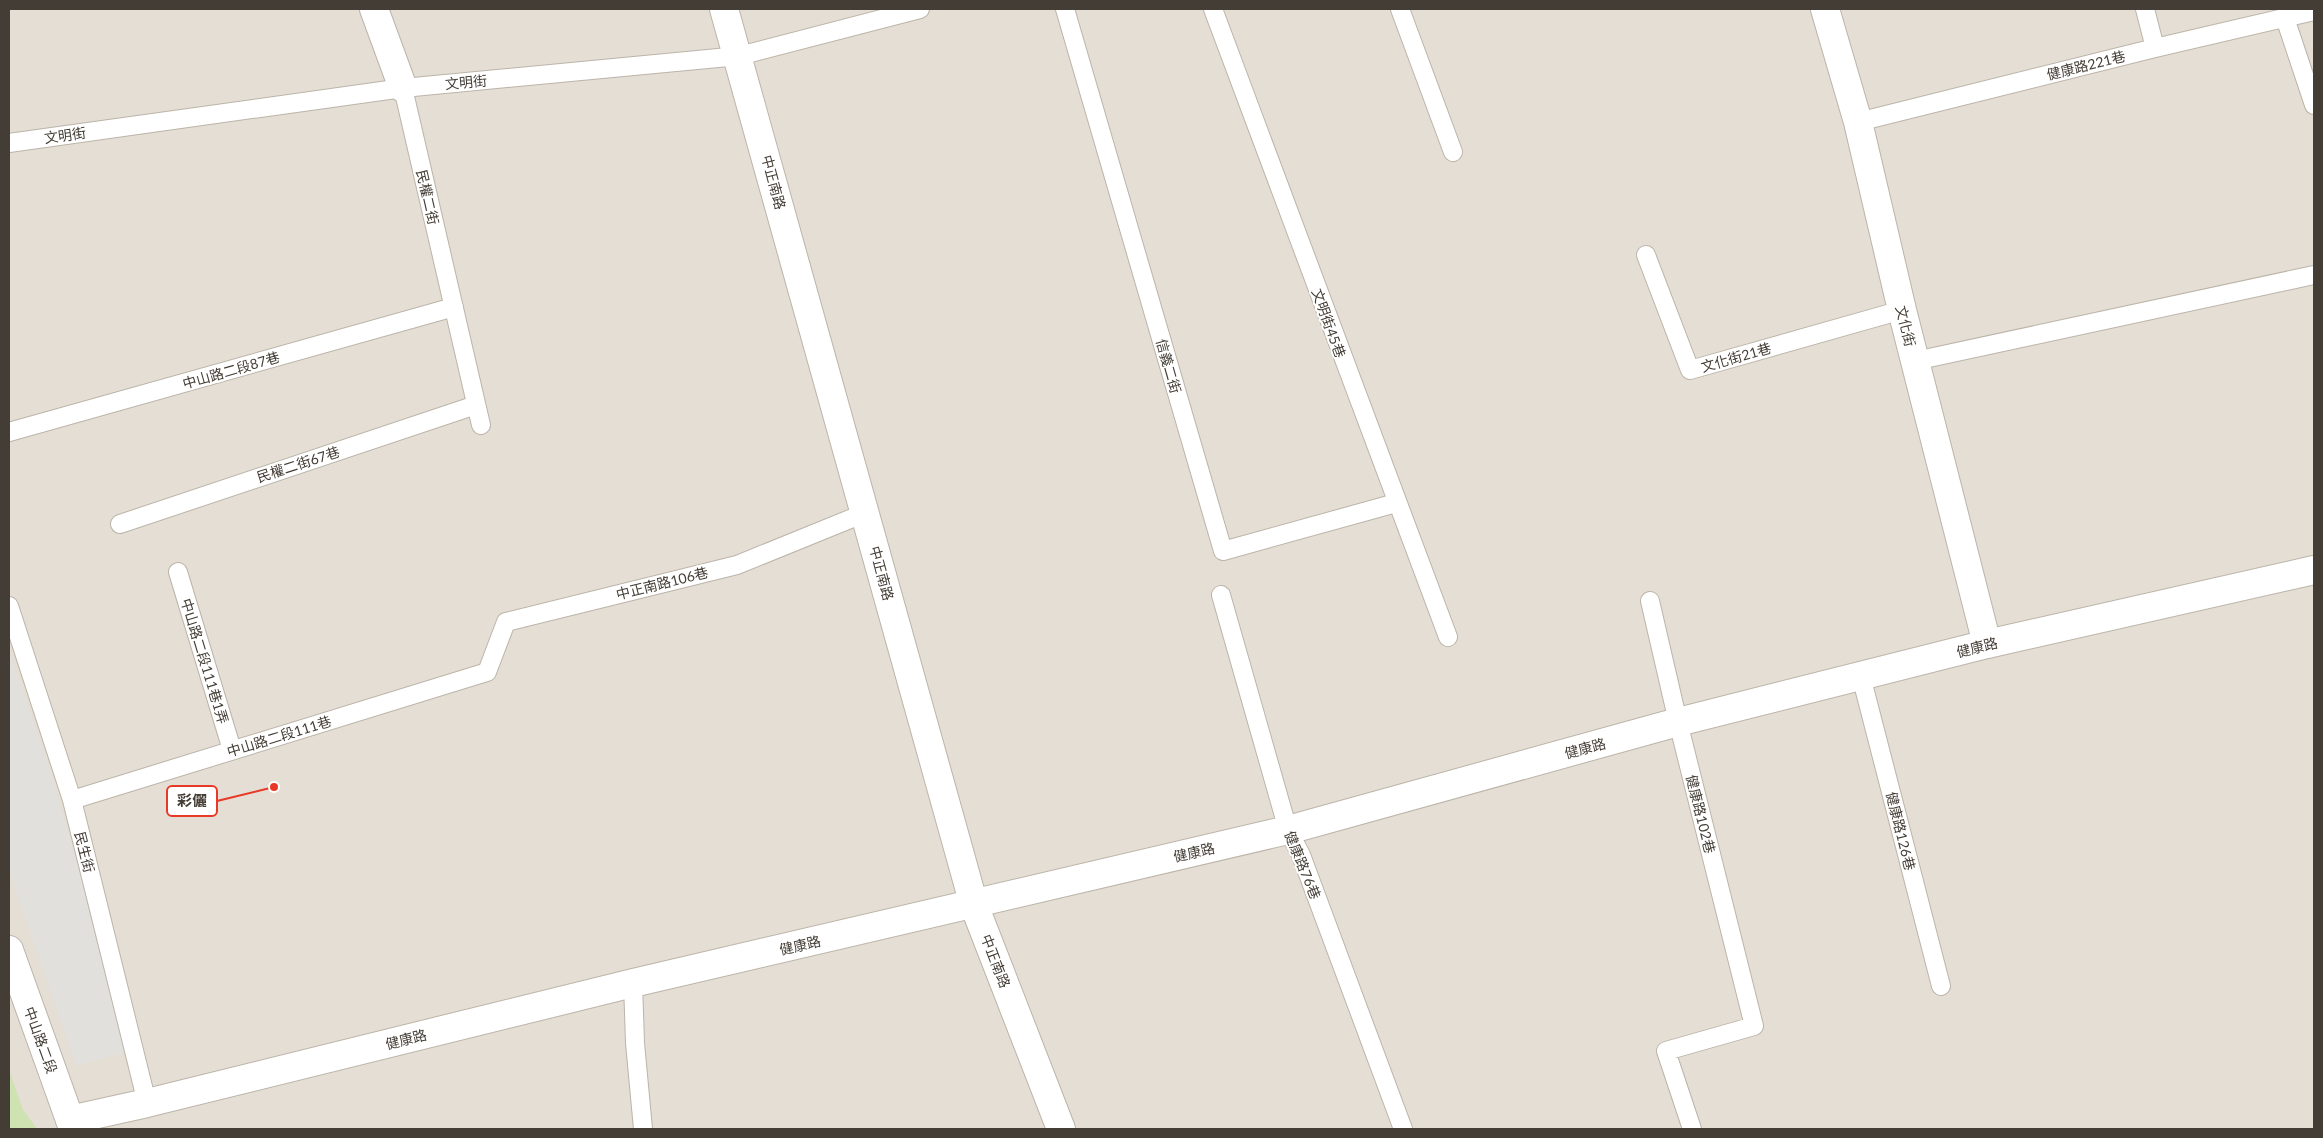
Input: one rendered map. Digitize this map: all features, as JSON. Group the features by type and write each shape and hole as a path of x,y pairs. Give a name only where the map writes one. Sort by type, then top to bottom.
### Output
{"street":[{"path":"374,9 403,88"},
{"name":"中正南路","path":"724,9 739,56 974,905 1061,1129"},
{"name":"文化街","path":"1825,9 1858,122 1902,310 1987,644"},
{"name":"健康路","path":"73,1124 147,1103 632,983 974,905 1288,830 1678,722 1987,644 2314,570"},
{"name":"中山路二段","path":"9,950 73,1124"}],"lane":[{"name":"文明街","path":"9,143 403,88 739,56 920,9"},
{"name":"信義二街","path":"1066,9 1223,551 1396,503"},
{"name":"文明街45巷","path":"1213,9 1396,503 1448,637"},
{"path":"1400,9 1453,152"},
{"path":"2145,9 2155,48"},
{"name":"健康路221巷","path":"1858,122 2155,48 2314,11"},
{"path":"2286,18 2314,105"},
{"name":"民權二街","path":"403,88 481,425"},
{"name":"文化街21巷","path":"1646,254 1690,370 1902,310"},
{"path":"1915,361 2314,275"},
{"name":"中山路二段87巷","path":"9,432 454,307"},
{"name":"民權二街67巷","path":"120,524 476,405"},
{"name":"中正南路106巷","path":"487,672 506,622 736,565 865,513"},
{"name":"中山路二段111巷1弄","path":"178,572 232,750"},
{"name":"健康路76巷","path":"1221,595 1288,830 1301,855 1402,1129"},
{"name":"健康路102巷","path":"1650,601 1678,722 1754,1026 1666,1051 1692,1129"},
{"name":"民生街","path":"9,606 72,800 147,1103"},
{"name":"中山路二段111巷","path":"72,800 487,672"},
{"name":"健康路126巷","path":"1861,676 1940,986"},
{"path":"632,983 635,1043 643,1129"}],"shaded area":[{"path":"9,9 2314,9 2314,1129 9,1129"},
{"path":"9,652 46,757 132,1051 76,1065 9,871"}],"green space":[{"path":"9,1070 23,1110 37,1129 9,1129"}],"place":[{"name":"彩儷","path":"274,787"}]}
